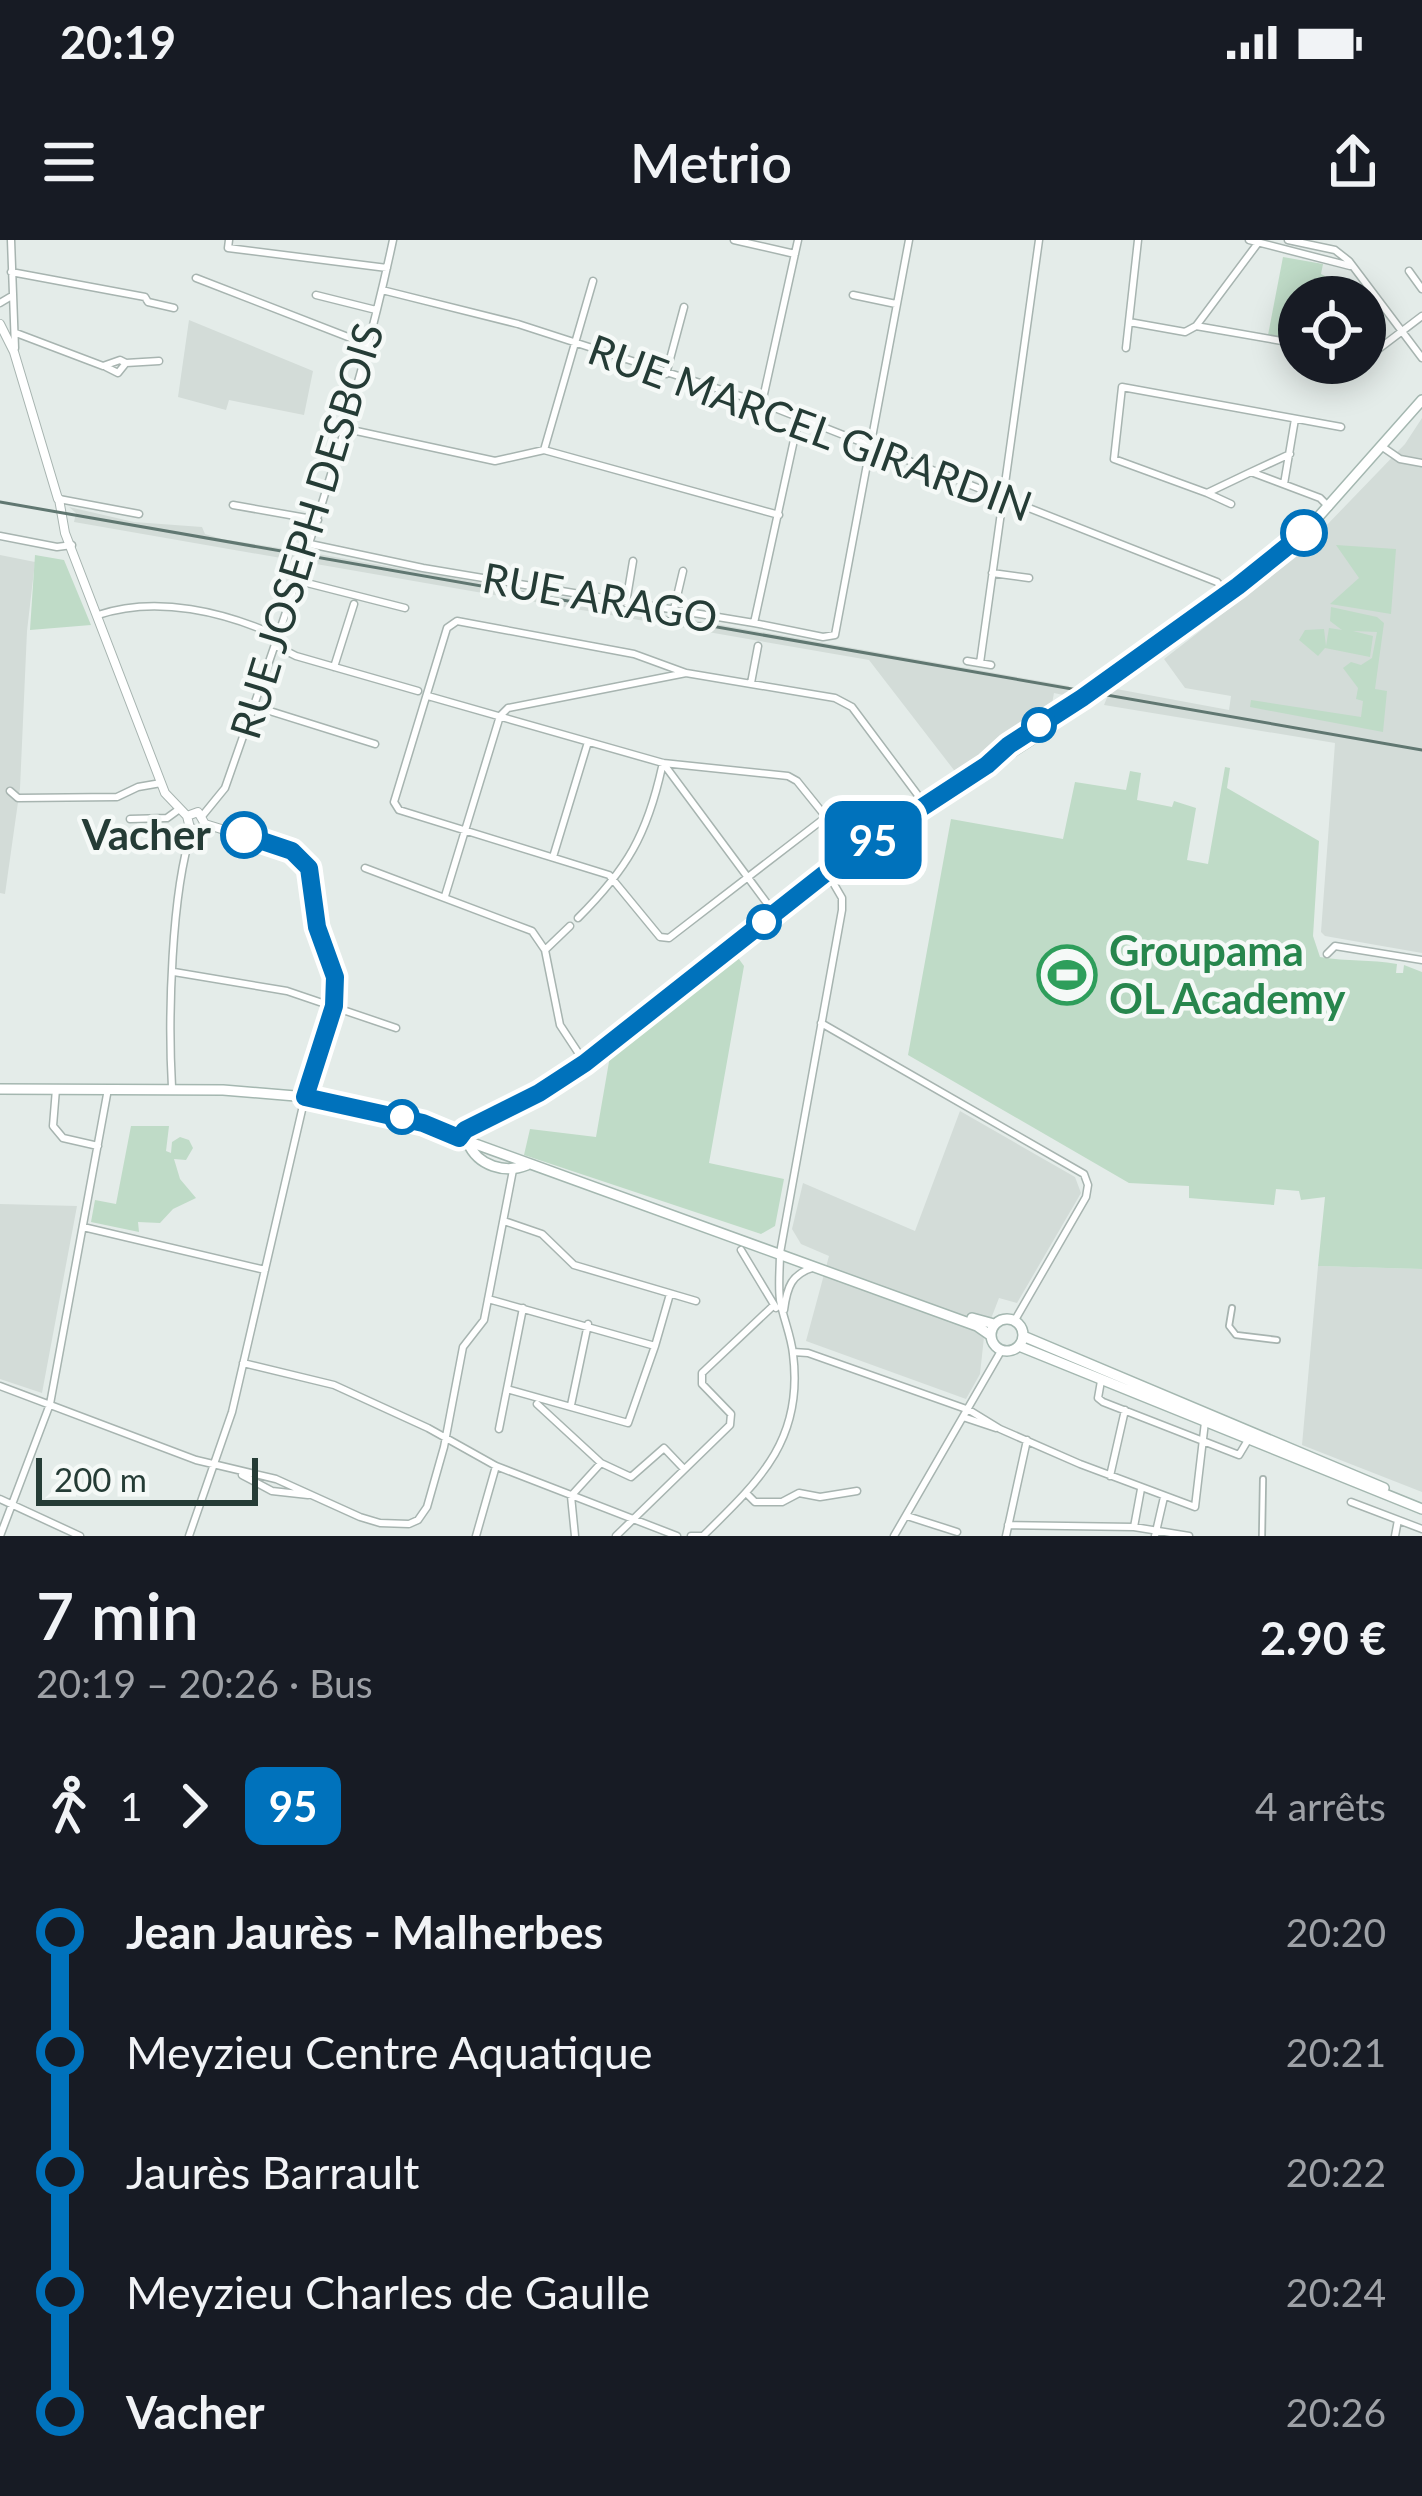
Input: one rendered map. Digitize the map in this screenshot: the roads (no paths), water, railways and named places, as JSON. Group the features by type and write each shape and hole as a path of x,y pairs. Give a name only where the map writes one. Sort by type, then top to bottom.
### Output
{"main road":[{"path":"464,1141 474,1127 585,1063 827,872 1228,594 1305,532 1422,400"},
{"path":"0,1089 172,1087 305,1097 423,1123 512,1164"},
{"path":"464,1141 477,1158 500,1168 527,1165 992,1329"},
{"path":"477,1158 483,1147"},
{"path":"780,1253 829,1264 992,1329 1001,1351 1021,1341 1361,1483"},
{"path":"992,1329 1004,1318 1015,1320 1021,1341"},
{"path":"1206,1419 1248,1440 1422,1506"}],"street":[{"path":"11,240 14,352"},
{"path":"229,240 228,248 387,268"},
{"name":"RUE JOSEPH DESBOIS","path":"204,819 225,788 299,581 345,428 393,240"},
{"path":"734,240 795,254"},
{"path":"762,403 798,240"},
{"path":"754,622 823,637 835,635 909,240"},
{"path":"980,663 1040,240"},
{"path":"1126,348 1138,240"},
{"path":"1288,240 1335,250 1353,266 1422,358"},
{"path":"1130,322 1185,332 1196,326 1256,241 1353,266"},
{"path":"11,272 145,297 148,302 174,308"},
{"path":"1409,272 1422,290"},
{"path":"196,278 367,344"},
{"path":"544,450 593,281"},
{"name":"RUE MARCEL GIRARDIN","path":"382,290 518,324 762,403 1217,582 1228,594"},
{"path":"316,295 376,310"},
{"path":"853,295 897,304"},
{"path":"0,308 11,301"},
{"path":"666,374 684,307"},
{"path":"1386,343 1422,316"},
{"path":"0,324 14,352 70,542 161,783 188,826 199,830 204,819"},
{"path":"1196,326 1278,340"},
{"path":"16,333 103,366 120,360 158,361"},
{"path":"1231,504 1114,459 1122,387 1341,427"},
{"name":"RUE ARAGO","path":"310,544 754,622 799,417"},
{"path":"1284,484 1295,419"},
{"path":"345,428 495,461 544,450 779,515"},
{"path":"1384,448 1400,459 1422,463"},
{"path":"1207,493 1290,454"},
{"path":"1251,472 1320,498 1329,507"},
{"path":"58,499 140,514"},
{"path":"233,505 318,520"},
{"path":"0,536 48,544 70,542"},
{"path":"48,544 76,557"},
{"path":"626,603 633,560"},
{"path":"674,609 683,571"},
{"path":"992,573 1029,578"},
{"path":"299,581 405,608"},
{"path":"334,667 354,604"},
{"path":"98,615 121,607 229,615 280,637"},
{"path":"428,696 662,764 788,776 797,781 826,817 669,938 660,938 616,880 399,810 394,802 447,628 457,621 634,653 686,673 835,698 851,707 926,806"},
{"path":"276,646 418,691"},
{"path":"752,683 758,646"},
{"path":"967,661 991,664"},
{"path":"445,896 500,716 508,708 686,673"},
{"path":"254,706 375,744"},
{"path":"553,857 588,742"},
{"path":"662,764 775,914"},
{"path":"578,919 633,855 651,813 662,764"},
{"path":"10,790 18,798 117,797 161,783"},
{"path":"130,819 195,812 284,848 304,861 312,876 317,927 335,977 334,1006 305,1097 243,1364 189,1536"},
{"path":"172,1087 174,972 183,870 193,830"},
{"path":"365,868 532,931 545,950 560,1025 585,1063"},
{"path":"691,1536 703,1536 748,1495 769,1468 789,1421 795,1387 780,1253 842,904 827,872"},
{"path":"545,950 570,926"},
{"path":"1327,954 1335,946 1422,960"},
{"path":"174,972 287,991 396,1028"},
{"path":"821,1023 1080,1171 1086,1179 1086,1197 1015,1320"},
{"path":"56,1089 52,1126 63,1138 98,1145"},
{"path":"0,1536 50,1404 108,1089"},
{"path":"0,1386 237,1472 272,1491 311,1496 380,1523 418,1520 428,1507 446,1438 463,1347 480,1328 488,1299 512,1164"},
{"path":"500,1168 510,1188"},
{"path":"504,1222 542,1234 574,1265 696,1301"},
{"path":"83,1227 265,1270"},
{"path":"741,1250 773,1306 784,1314"},
{"path":"784,1314 787,1288 795,1276 818,1267"},
{"path":"507,1389 628,1424 670,1294"},
{"path":"488,1299 656,1346"},
{"path":"616,1536 732,1419 702,1384 702,1373 773,1306"},
{"path":"499,1430 523,1308"},
{"path":"1232,1308 1229,1326 1236,1335 1277,1340"},
{"path":"571,1406 588,1324"},
{"path":"895,1536 1001,1351"},
{"path":"793,1352 808,1353 968,1414 1141,1490 1195,1507 1206,1419"},
{"path":"243,1364 334,1384 496,1466 677,1536"},
{"path":"1102,1376 1098,1398 1125,1410 1239,1455 1248,1440"},
{"path":"537,1404 601,1463 631,1477 664,1448 684,1469"},
{"path":"1110,1476 1125,1410"},
{"path":"1006,1536 1027,1440"},
{"path":"575,1536 571,1496 601,1463"},
{"path":"476,1536 496,1466"},
{"path":"1262,1536 1263,1479"},
{"path":"1134,1527 1141,1490"},
{"path":"748,1495 755,1502 782,1502 799,1493 820,1497 857,1491"},
{"path":"1156,1532 1164,1497"},
{"path":"0,1499 80,1536"},
{"path":"1352,1502 1422,1529"},
{"path":"907,1516 957,1532"},
{"path":"1395,1536 1398,1520"},
{"path":"1008,1526 1134,1527 1189,1536"},
{"path":"1033,1536 1036,1526"}],"tram line":[{"path":"0,502 1422,750"}],"place":[{"name":"Vacher","path":"244,835"},
{"name":"Groupama OL Academy","path":"1067,975"}]}
